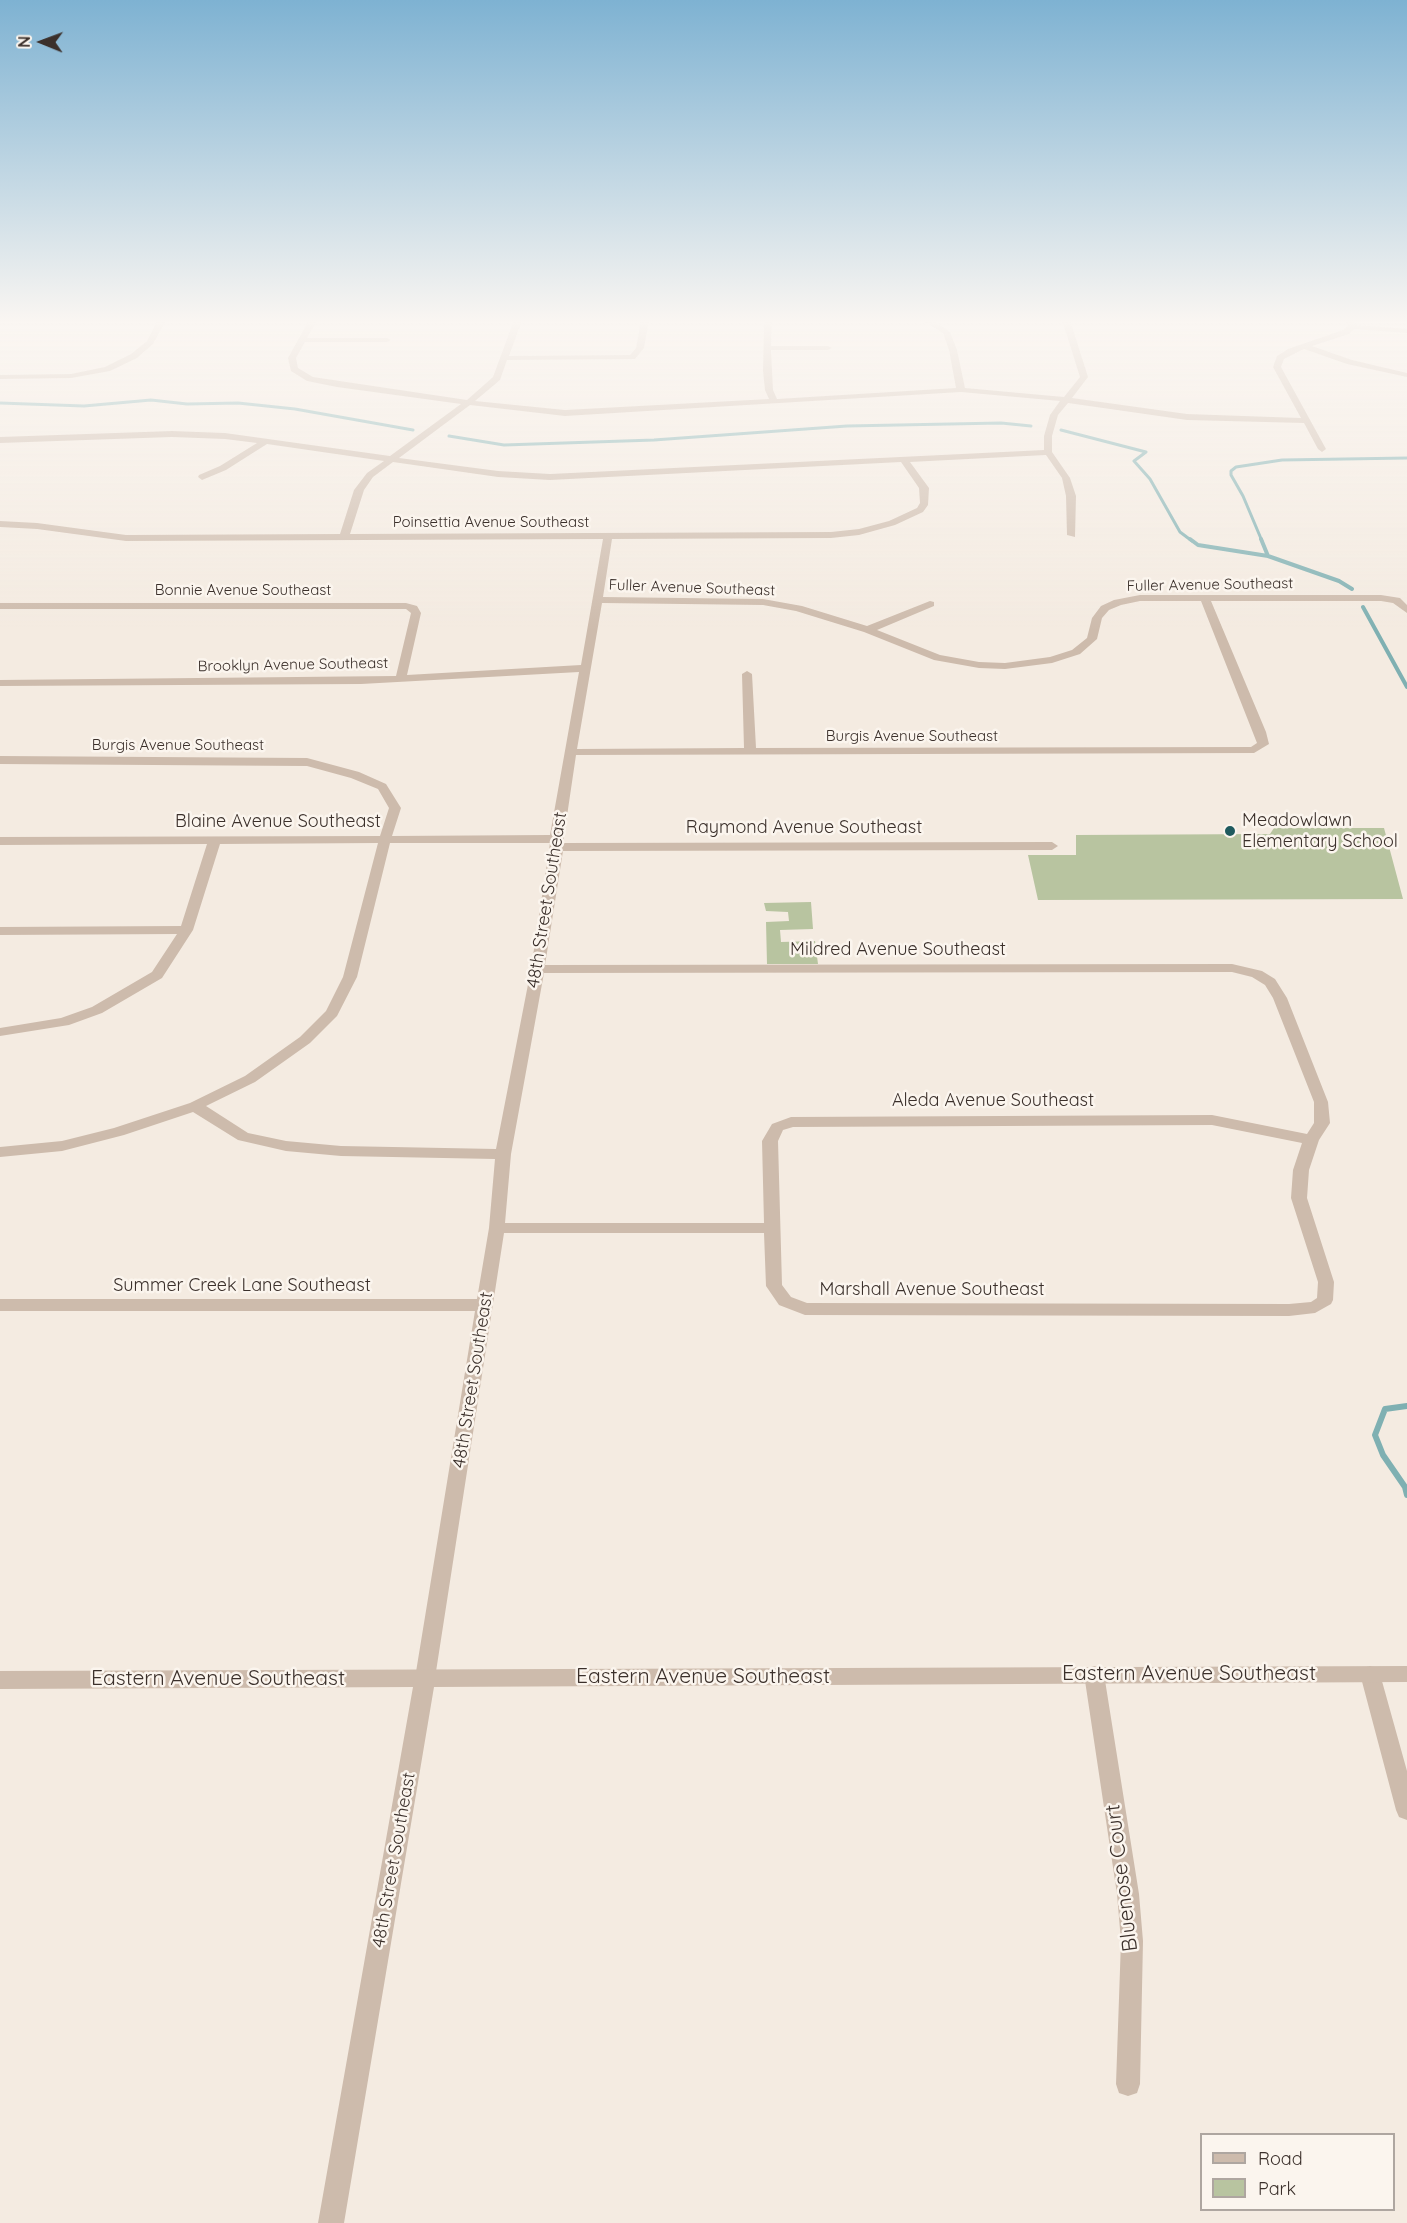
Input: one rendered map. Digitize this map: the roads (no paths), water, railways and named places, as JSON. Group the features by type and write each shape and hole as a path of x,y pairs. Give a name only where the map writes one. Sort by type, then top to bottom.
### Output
{"street":[{"path":"344,538 359,490 370,475 439,424"},
{"path":"1050,424 1048,452 1066,478 1071,496 1072,535"},
{"path":"1308,424 1322,449"},
{"path":"0,440 59,440 172,434 225,436 498,474 550,477 1048,452"},
{"path":"202,477 223,468 266,441"},
{"name":"Poinsettia Avenue Southeast","path":"0,524 37,526 126,538 798,537 860,532 909,517 924,503 924,488 904,460"},
{"name":"48th Street Southeast","path":"331,2223 425,1678 497,1228 503,1154 538,969 556,843 608,537"},
{"name":"Fuller Avenue Southeast","path":"597,600 763,602 798,608 868,630 938,658 979,665 1030,664 1076,652 1092,639 1097,618 1105,608 1118,602 1140,598 1381,598 1396,600 1407,610"},
{"name":"Burgis Avenue Southeast","path":"572,752 1254,750 1263,744 1260,732 1205,598"},
{"path":"868,630 930,604"},
{"name":"Bonnie Avenue Southeast","path":"0,606 406,606 413,608 416,613 401,678"},
{"name":"Brooklyn Avenue Southeast","path":"0,683 361,681 585,668"},
{"path":"747,674 750,752"},
{"name":"Burgis Avenue Southeast","path":"0,760 307,762 355,775 382,787 395,808 350,977 334,1009 305,1040 259,1072 195,1106"},
{"name":"Blaine Avenue Southeast","path":"0,841 385,839 556,843"},
{"path":"0,1032 64,1022 97,1010 157,975 186,930 215,840"},
{"name":"Raymond Avenue Southeast","path":"556,843 1052,846"},
{"path":"0,931 186,930"},
{"name":"Mildred Avenue Southeast","path":"538,969 1232,968 1257,974 1270,982 1280,998 1321,1102 1322,1123 1311,1140"},
{"path":"0,1152 62,1146 85,1141 195,1106 243,1137 286,1146 341,1151 503,1154"},
{"name":"Aleda Avenue Southeast","path":"771,1228 770,1141 777,1127 791,1122 1212,1120 1256,1127 1311,1140"},
{"name":"Marshall Avenue Southeast","path":"771,1228 774,1286 785,1301 805,1309 1289,1310 1315,1307 1325,1300 1326,1282 1299,1198 1301,1170 1311,1140"},
{"path":"497,1228 771,1228"},
{"name":"Summer Creek Lane Southeast","path":"0,1305 484,1305"},
{"name":"Bluenose Court","path":"1094,1674 1128,1894 1132,1941 1128,2084"},
{"path":"1370,1674 1407,1810"},
{"name":"Eastern Avenue Southeast","path":"0,1680 1407,1674"}],"waterway":[{"path":"378,424 413,430"},
{"path":"449,436 504,445 654,440 847,426 963,424"},
{"path":"1008,424 1031,426"},
{"path":"1061,430 1146,452 1134,461 1150,479 1180,532 1192,541"},
{"path":"1262,541 1243,496 1231,475 1231,471 1236,467 1282,460 1407,458"},
{"path":"1190,539 1198,545 1268,556"},
{"path":"1261,539 1268,556"},
{"path":"1268,556 1339,581 1352,589"},
{"path":"1363,607 1407,687"},
{"path":"1407,1406 1385,1409 1375,1435 1383,1455 1405,1487 1407,1495"}],"place":[{"name":"Meadowlawn Elementary School","path":"1230,831"}]}
